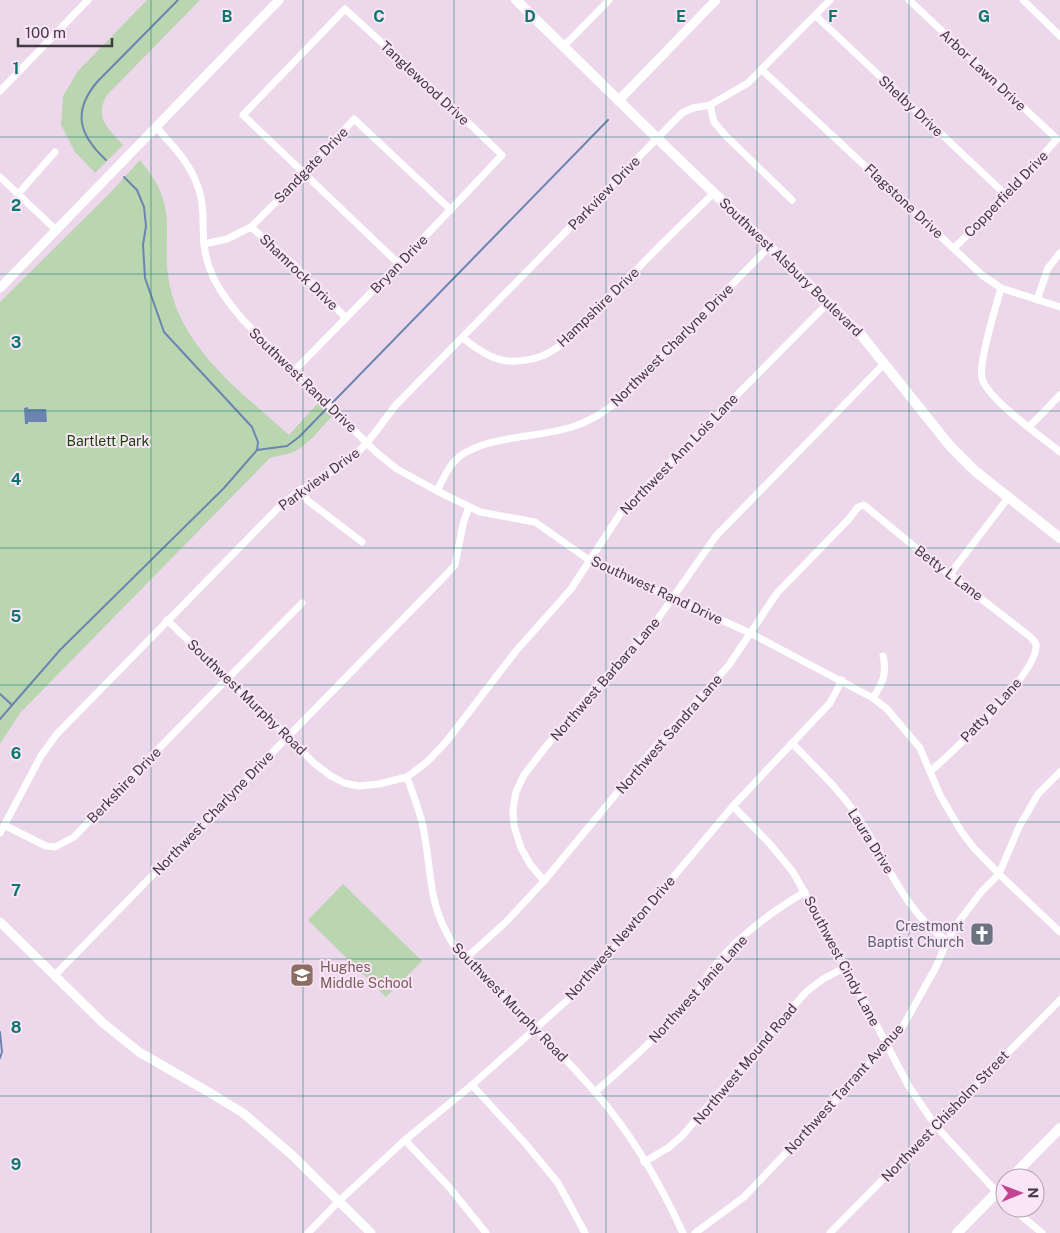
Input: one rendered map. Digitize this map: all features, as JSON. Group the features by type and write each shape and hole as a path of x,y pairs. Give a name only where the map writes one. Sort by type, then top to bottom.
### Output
{"main road":[{"name":"Southwest Alsbury Boulevard","path":"516,0 618,101 829,302 862,336 950,446 975,471 1060,538"},
{"path":"1021,1168 1060,1128"},
{"path":"957,1233 995,1194"}],"street":[{"path":"0,91 88,0"},
{"path":"0,288 279,0"},
{"path":"564,46 609,0"},
{"path":"618,101 716,0"},
{"name":"Parkview Drive","path":"0,833 41,756 56,735 274,511 286,500 359,452 395,406 682,113 693,108 710,105 748,83 830,0"},
{"name":"Arbor Lawn Drive","path":"909,0 1057,139"},
{"path":"1023,0 1060,36"},
{"name":"Tanglewood Drive","path":"305,173 243,115 345,9 450,104 502,155"},
{"name":"Shelby Drive","path":"816,16 1006,196"},
{"name":"Flagstone Drive","path":"762,70 982,275 1001,288 1060,307"},
{"path":"710,105 714,122 725,136 792,200"},
{"name":"Sandgate Drive","path":"204,244 227,239 251,226 305,173 354,119 451,210"},
{"name":"Southwest Rand Drive","path":"156,127 175,147 191,169 200,192 204,244 213,279 225,299 244,321 388,463 469,508 490,514 535,522 589,560 674,597 842,680 874,698 904,727 920,748 940,795 961,831 999,874 1060,932"},
{"name":"Copperfield Drive","path":"954,248 1006,196 1057,139"},
{"path":"18,194 55,152"},
{"name":"Bryan Drive","path":"294,371 502,155"},
{"path":"305,173 399,264"},
{"path":"0,177 56,230"},
{"name":"Hampshire Drive","path":"463,338 480,352 499,361 524,360 553,351 591,316 714,193"},
{"name":"Shamrock Drive","path":"251,226 293,264 346,318"},
{"name":"Northwest Charlyne Drive","path":"437,491 450,466 459,457 471,450 503,441 570,428 586,422 616,403 770,246"},
{"path":"1037,300 1048,268 1060,253"},
{"path":"1001,288 982,365 982,378 989,391 1060,452"},
{"name":"Northwest Ann Lois Lane","path":"407,777 426,762 446,742 516,651 571,589 622,511 829,302"},
{"name":"Northwest Barbara Lane","path":"544,881 530,864 521,848 514,826 513,809 516,792 524,775 596,687 650,630 716,536 884,364"},
{"path":"1030,427 1060,395"},
{"path":"301,490 307,500 362,542"},
{"path":"950,574 1008,498"},
{"name":"Betty L Lane","path":"864,505 876,517 1034,641"},
{"name":"Northwest Sandra Lane","path":"466,958 508,920 544,881 650,753 729,665 777,593 848,520 858,507 864,505"},
{"name":"Northwest Charlyne Drive","path":"55,975 455,565 463,524 469,508"},
{"name":"Berkshire Drive","path":"4,825 46,846 55,847 74,837 302,603"},
{"name":"Southwest Murphy Road","path":"168,620 315,764 344,783 359,786 378,784 407,777 421,819 434,902 439,919 453,944 595,1092 644,1162 667,1199 683,1233"},
{"name":"Patty B Lane","path":"930,772 972,732 1026,671 1033,661 1037,646 1034,641"},
{"path":"874,698 884,680 885,665 883,656"},
{"name":"Northwest Newton Drive","path":"308,1233 339,1201 405,1140 472,1085 572,996 732,806 830,703 842,680"},
{"name":"Laura Drive","path":"792,742 833,786 860,819 910,906 936,934 947,941"},
{"name":"Northwest Tarrant Avenue","path":"695,1233 744,1197 830,1107 903,1026 936,967 947,941 969,907 999,874 1019,827 1038,794 1060,772"},
{"name":"Southwest Cindy Lane","path":"732,806 769,843 793,872 846,967 908,1085 935,1124 995,1192"},
{"name":"Northwest Janie Lane","path":"595,1092 651,1042 698,992 709,974 736,942 782,905 805,892"},
{"path":"0,922 103,1023 139,1052 240,1111 292,1155 371,1233"},
{"name":"Northwest Mound Road","path":"644,1162 668,1148 682,1136 806,992 846,967"},
{"name":"Northwest Chisholm Street","path":"830,1233 935,1124 1060,1000"},
{"path":"472,1085 525,1142 558,1183 584,1233"},
{"path":"405,1140 449,1187 486,1233"},
{"path":"1024,1218 1042,1233"}],"green space":[{"path":"147,0 200,0 107,95 103,103 102,116 108,128 123,145 95,173 75,152 61,125 63,96 78,71"},
{"name":"Bartlett Park","path":"140,160 156,183 163,199 167,217 168,275 174,300 184,324 197,345 232,384 289,435 319,402 333,415 305,445 292,453 270,458 20,713 0,744 0,302 111,192"},
{"path":"343,884 422,961 386,997 308,920"}],"water":[{"path":"28,407 28,409 46,409 47,422 28,422 28,424 25,424 24,408"}],"waterway":[{"path":"106,160 97,151 85,132 82,123 84,103 97,82 178,0"},
{"path":"257,450 287,446 299,437 608,120"},
{"path":"0,719 60,650 224,488 257,450 258,442 252,427 164,332 145,278 143,245 146,226 144,207 137,190 124,177"},
{"path":"0,694 12,705"},
{"path":"0,1032 2,1052 0,1058"}],"place":[{"name":"Crestmont Baptist Church","path":"982,934"},
{"name":"Hughes Middle School","path":"302,975"}]}
